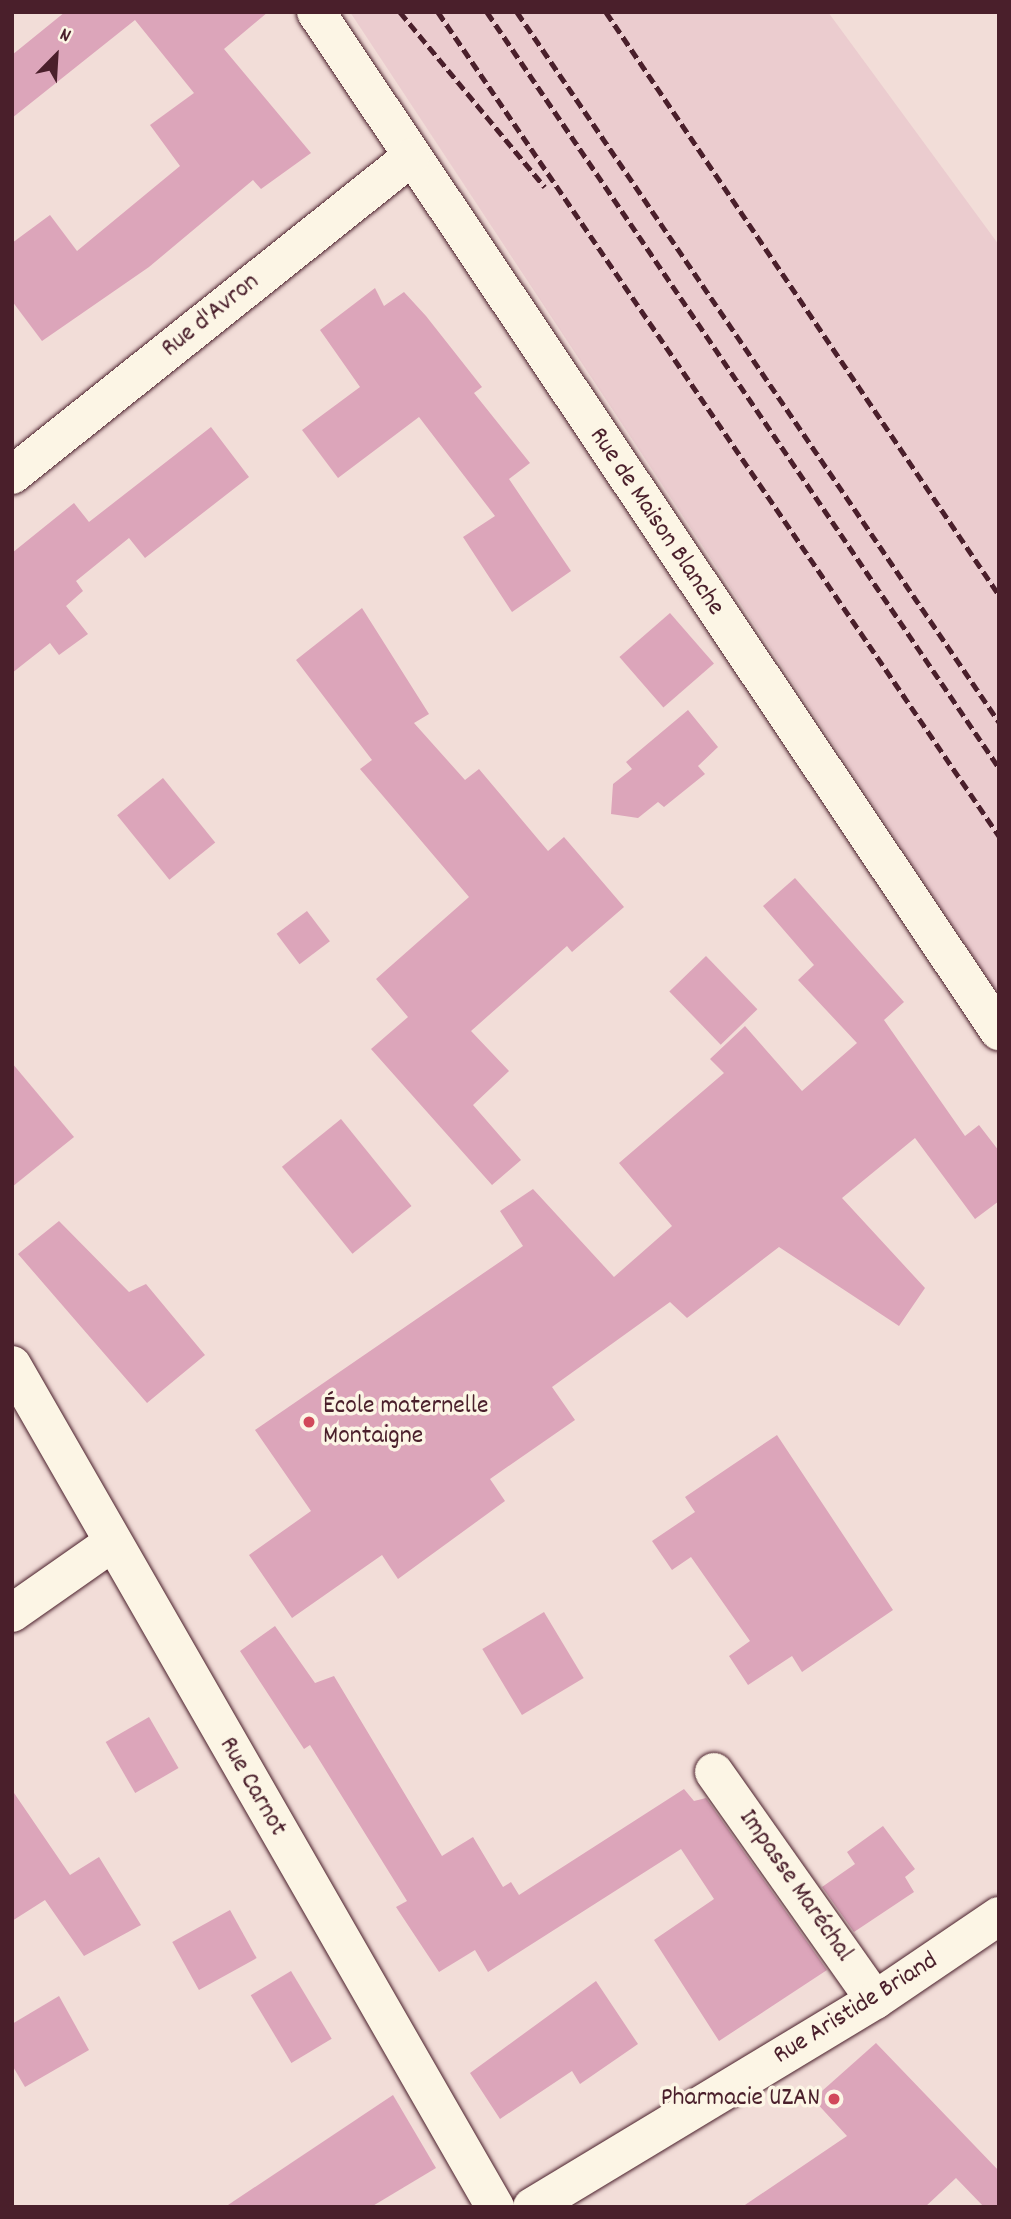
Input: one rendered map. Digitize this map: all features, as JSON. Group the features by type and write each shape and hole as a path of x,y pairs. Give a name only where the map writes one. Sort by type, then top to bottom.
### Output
{"street":[{"name":"Rue de Maison Blanche","path":"316,12 410,158 999,1031"},
{"name":"Rue d'Avron","path":"12,475 410,158"},
{"name":"Rue Carnot","path":"12,1365 495,2207"},
{"path":"12,1613 112,1543"},
{"name":"Impasse Maréchal","path":"714,1772 876,2000"},
{"name":"Rue Aristide Briand","path":"532,2207 876,2000 999,1916"}],"shaded area":[{"path":"350,12 828,12 999,245 999,995"}],"building":[{"path":"65,12 268,12 224,49 311,153 261,189 253,180 149,267 42,341 12,301 12,243 50,215 77,251 180,166 150,125 194,93 135,20 12,118 12,55"},
{"path":"375,288 384,306 404,292 426,316 482,387 474,393 530,463 509,479 571,571 512,612 463,537 495,516 419,417 338,478 302,430 360,387 320,330"},
{"path":"211,427 249,477 145,558 129,538 76,581 83,591 66,606 88,634 59,655 50,643 12,673 12,553 74,503 89,522"},
{"path":"362,608 429,714 414,723 465,780 479,769 548,851 564,837 624,907 572,952 567,946 471,1031 509,1071 473,1105 521,1160 492,1185 371,1049 408,1017 376,979 469,897 360,769 372,760 296,660"},
{"path":"670,613 714,664 663,708 619,657"},
{"path":"688,710 718,747 698,766 705,774 664,807 658,802 638,818 611,814 613,784 632,769 626,762"},
{"path":"163,778 215,843 169,880 117,815"},
{"path":"795,878 904,1002 884,1020 965,1136 979,1125 999,1151 999,1201 975,1219 915,1138 842,1198 925,1288 899,1326 779,1247 687,1318 670,1302 552,1387 575,1420 490,1479 505,1501 398,1579 382,1555 292,1618 249,1555 311,1511 255,1430 523,1246 500,1211 533,1189 614,1277 672,1226 619,1163 724,1073 710,1059 745,1026 802,1091 857,1043 798,980 814,965 763,906"},
{"path":"307,911 330,941 300,964 277,934"},
{"path":"706,956 757,1009 721,1045 669,991"},
{"path":"12,1063 74,1137 12,1187"},
{"path":"341,1119 411,1206 352,1254 282,1167"},
{"path":"59,1221 129,1292 146,1284 205,1355 147,1403 18,1254"},
{"path":"777,1435 893,1610 802,1672 792,1656 748,1685 729,1656 750,1641 691,1557 672,1570 652,1541 695,1512 685,1497"},
{"path":"544,1612 584,1678 522,1715 482,1649"},
{"path":"275,1626 315,1683 334,1676 442,1856 473,1837 503,1887 511,1882 519,1895 684,1789 694,1801 706,1798 827,1970 719,2041 654,1940 714,1899 681,1849 488,1972 475,1950 439,1972 396,1907 407,1901 310,1745 304,1749 240,1651"},
{"path":"149,1717 178,1768 135,1793 106,1742"},
{"path":"12,1790 70,1875 99,1857 141,1925 84,1956 45,1900 12,1921"},
{"path":"883,1826 915,1869 905,1877 914,1892 854,1932 822,1887 855,1864 847,1852"},
{"path":"230,1910 257,1958 199,1990 172,1942"},
{"path":"291,1971 332,2039 291,2063 251,1995"},
{"path":"596,1981 638,2044 580,2084 572,2071 500,2119 470,2073"},
{"path":"59,1996 89,2050 25,2087 12,2065 12,2024"},
{"path":"876,2043 999,2171 999,2207 984,2207 956,2178 925,2207 742,2207 847,2136 813,2099"},
{"path":"393,2095 436,2168 371,2207 225,2207"}],"railway":[{"path":"400,12 545,187"},
{"path":"438,12 999,836"},
{"path":"487,12 999,768"},
{"path":"517,12 999,722"},
{"path":"606,12 999,595"}],"place":[{"name":"École maternelle Montaigne","path":"309,1422"},
{"name":"Pharmacie UZAN","path":"834,2099"}]}
